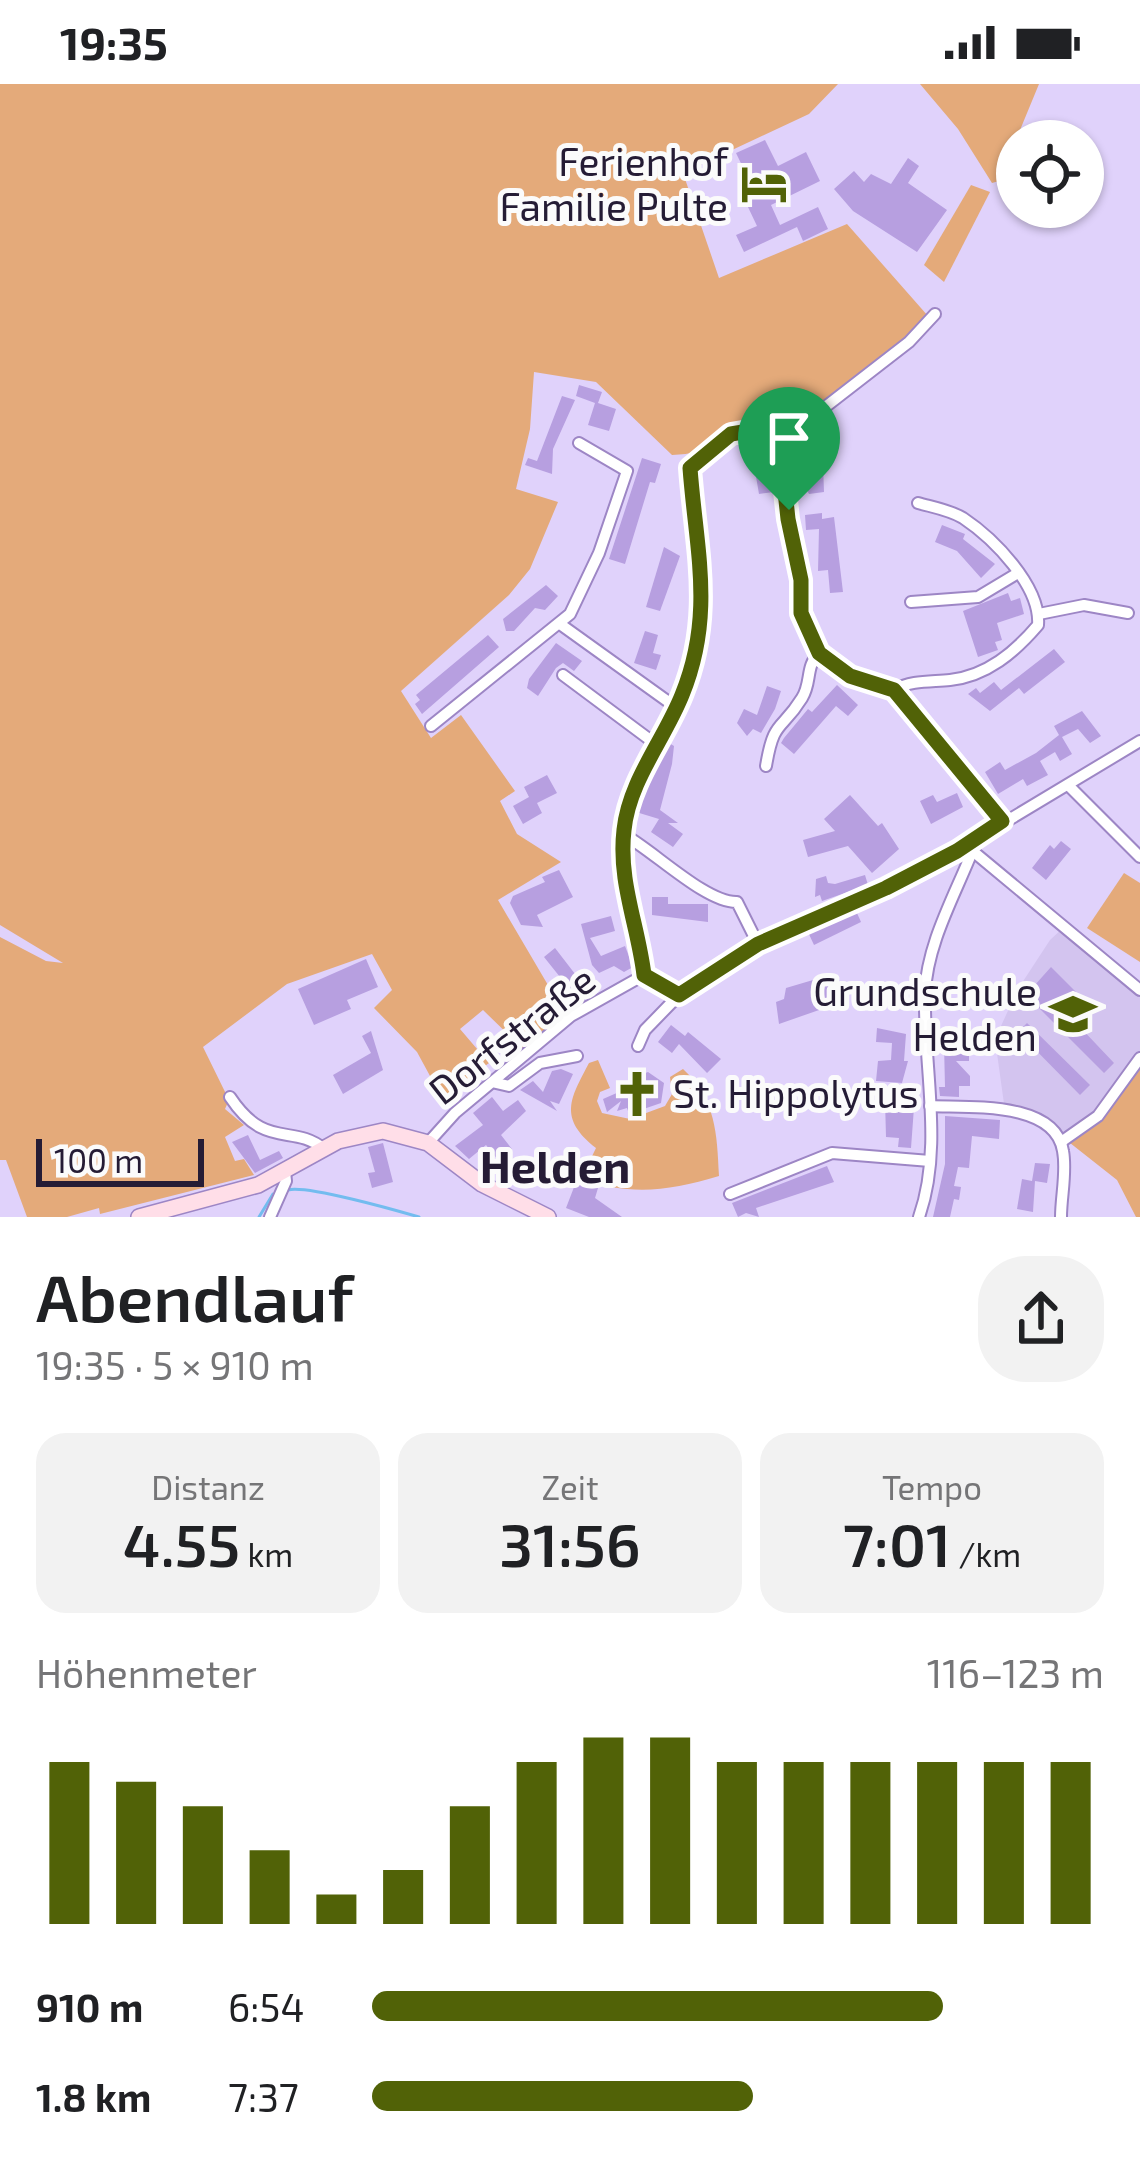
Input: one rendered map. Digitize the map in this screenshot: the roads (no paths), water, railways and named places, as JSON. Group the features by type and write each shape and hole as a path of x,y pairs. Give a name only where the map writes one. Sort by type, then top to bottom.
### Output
{"main road":[{"path":"139,1217 286,1176 324,1149 374,1131 406,1134 428,1143 473,1178 548,1217"}],"street":[{"path":"644,975 623,880 623,834 626,811 676,708 701,624 704,585 690,468 731,434 805,419 846,393 935,314"},
{"path":"778,426 788,519 801,580 801,613 819,653 850,676 894,690 1002,821"},
{"path":"431,725 560,624 590,577 626,471 579,443"},
{"path":"894,690 910,682 957,680 994,666 1038,625 1039,614 1018,573 987,537 959,515 918,503"},
{"path":"911,602 978,597 1018,573"},
{"path":"1039,614 1084,605 1128,613"},
{"path":"560,624 676,708"},
{"path":"766,766 771,737 801,700 808,667 819,653"},
{"path":"562,675 657,745"},
{"path":"638,1046 646,1030 679,995 758,944 970,848 1002,821 1140,741"},
{"path":"1068,785 1140,857"},
{"path":"623,834 696,886 727,903 737,902 758,944"},
{"path":"970,848 1140,990"},
{"path":"920,1217 930,1161 925,992 929,963 970,848"},
{"name":"Dorfstraße","path":"428,1143 455,1113 572,1016 644,975 679,995"},
{"path":"496,1083 509,1086 540,1063 577,1056"},
{"path":"1061,1142 1098,1116 1140,1058"},
{"path":"230,1097 259,1129 314,1142 324,1149"},
{"path":"930,1106 1015,1112 1046,1126 1061,1142 1061,1217"},
{"path":"730,1194 832,1153 930,1161"},
{"path":"270,1217 286,1176"}],"waterway":[{"path":"288,1190 331,1194 419,1217"},
{"path":"259,1217 273,1194"}],"place":[{"name":"Ferienhof Familie Pulte","path":"764,184"},
{"name":"Grundschule Helden","path":"1073,1014"},
{"name":"St. Hippolytus","path":"637,1094"}],"district":[{"name":"Helden","path":"555,1167"}]}
